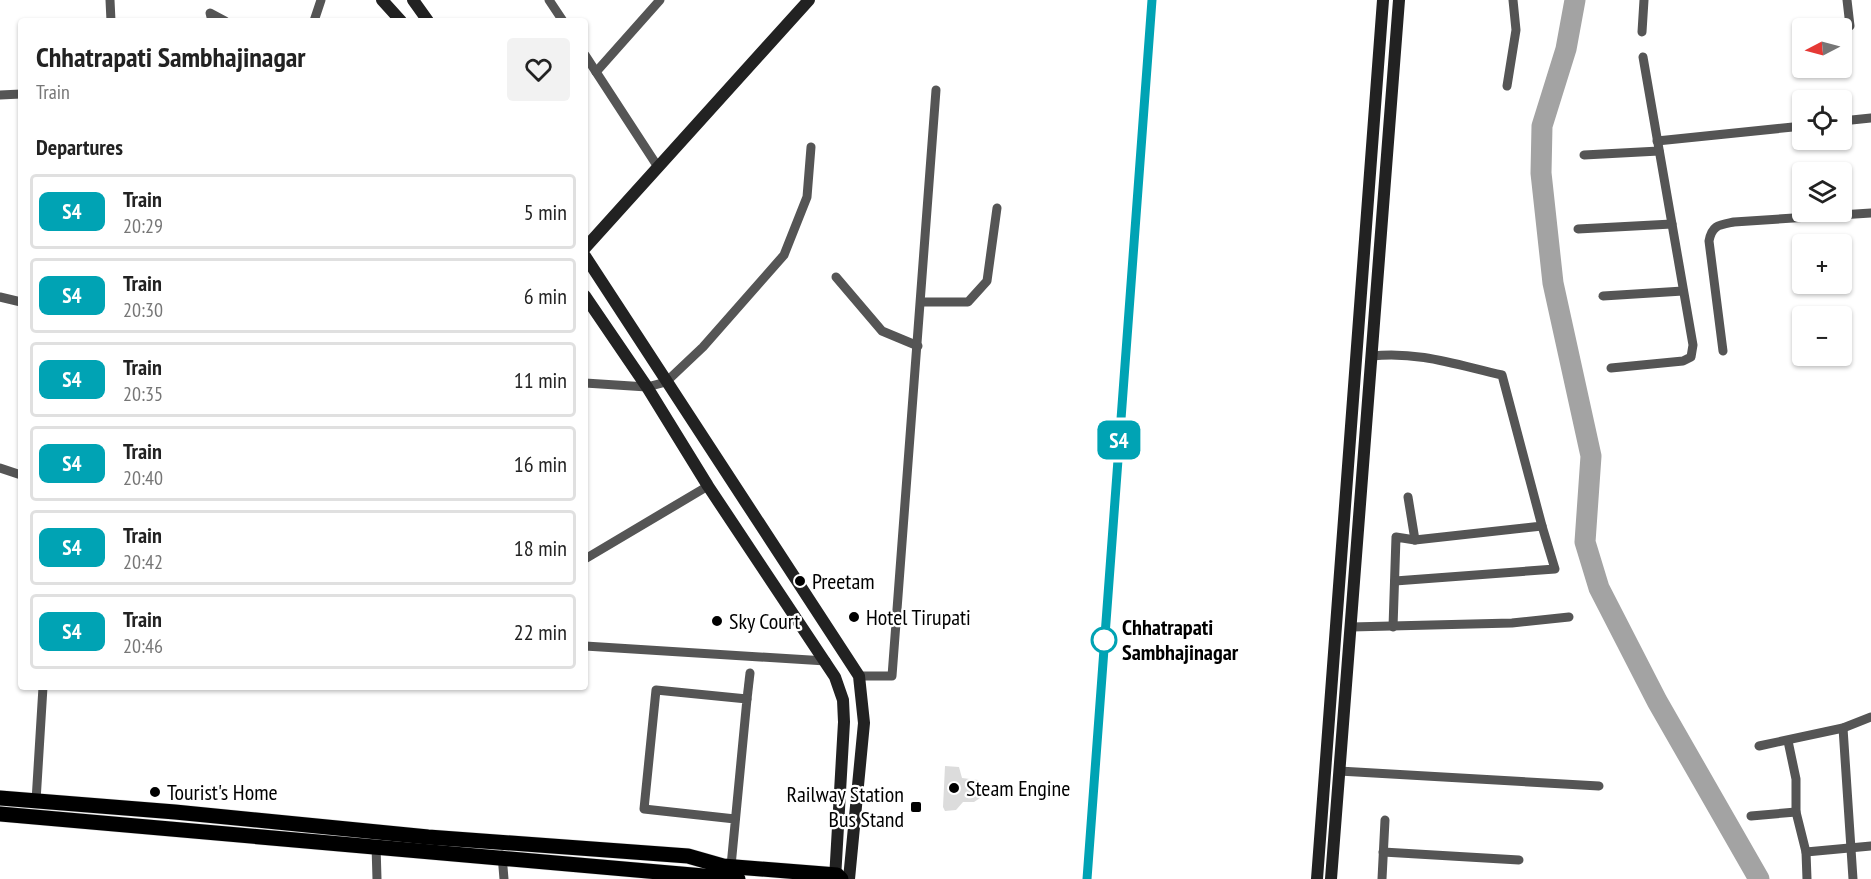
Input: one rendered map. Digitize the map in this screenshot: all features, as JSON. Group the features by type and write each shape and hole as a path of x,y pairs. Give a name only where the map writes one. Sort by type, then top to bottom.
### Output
{"main road":[{"path":"0,798 67,803 376,845 502,850 608,850 688,856 734,873"},
{"path":"66,820 67,803"},
{"path":"0,814 66,820 248,827 502,850 596,873 686,876 734,873 841,878"}],"street":[{"path":"110,0 111,18"},
{"path":"315,18 321,0"},
{"path":"382,0 397,18"},
{"path":"413,0 426,18"},
{"path":"549,0 561,18"},
{"path":"596,72 660,0"},
{"path":"588,245 809,0"},
{"path":"1317,879 1383,0"},
{"path":"1331,879 1399,0"},
{"path":"1507,86 1516,30 1513,0"},
{"path":"1642,32 1644,0"},
{"path":"1847,0 1849,18"},
{"path":"211,18 210,13 219,18"},
{"path":"1611,368 1683,361 1691,357 1693,345 1643,57"},
{"path":"588,60 658,167"},
{"path":"859,676 892,676 936,90"},
{"path":"1852,120 1871,118"},
{"path":"1584,155 1792,128"},
{"path":"588,383 647,387 666,382 726,323 784,255 807,197 811,147"},
{"path":"921,302 968,303 987,281 997,208"},
{"path":"1722,351 1709,241 1711,230 1717,225 1734,222 1871,213"},
{"path":"1578,229 1672,224"},
{"path":"588,261 859,676 864,723 841,878"},
{"path":"836,277 882,331 918,346"},
{"path":"1603,296 1683,291"},
{"path":"0,297 18,301"},
{"path":"588,300 647,387 708,486 826,661 839,688 844,722 841,878"},
{"path":"1372,356 1396,353 1431,356 1502,375 1555,569 1395,580"},
{"path":"0,468 18,474"},
{"path":"588,557 708,486"},
{"path":"1408,497 1414,540"},
{"path":"1393,627 1396,537 1414,540 1542,526"},
{"path":"1351,627 1512,623 1569,617"},
{"path":"588,646 826,661"},
{"path":"734,873 735,819 750,673"},
{"path":"36,801 43,690"},
{"path":"735,819 644,809 645,797 656,690 747,699"},
{"path":"1759,746 1843,728 1871,717"},
{"path":"1843,728 1853,879"},
{"path":"1788,741 1796,779 1796,812 1806,852 1807,879"},
{"path":"1339,771 1599,786"},
{"path":"1751,816 1796,812"},
{"path":"1382,879 1385,820"},
{"path":"376,845 376,879"},
{"path":"1806,852 1871,846"},
{"path":"502,850 504,879"},
{"path":"596,873 608,850"},
{"path":"1383,852 1519,860"},
{"path":"686,876 688,856"}],"shaded area":[{"path":"945,766 959,767 962,778 978,780 983,788 980,798 974,802 963,802 956,810 945,811 943,807"}],"waterway":[{"path":"1575,0 1566,49 1542,126 1541,173 1553,283 1591,456 1585,542 1599,588 1657,701 1759,879"}],"railway":[{"path":"1087,879 1152,0"}],"train":[{"name":"S4","path":"1087,879 1152,0"}],"place":[{"name":"Preetam","path":"800,581"},
{"name":"Hotel Tirupati","path":"854,617"},
{"name":"Sky Court","path":"717,621"},
{"name":"Chhatrapati Sambhajinagar","path":"1104,640"},
{"name":"Steam Engine","path":"954,788"},
{"name":"Tourist's Home","path":"155,792"},
{"name":"Railway Station Bus Stand","path":"916,807"}]}
